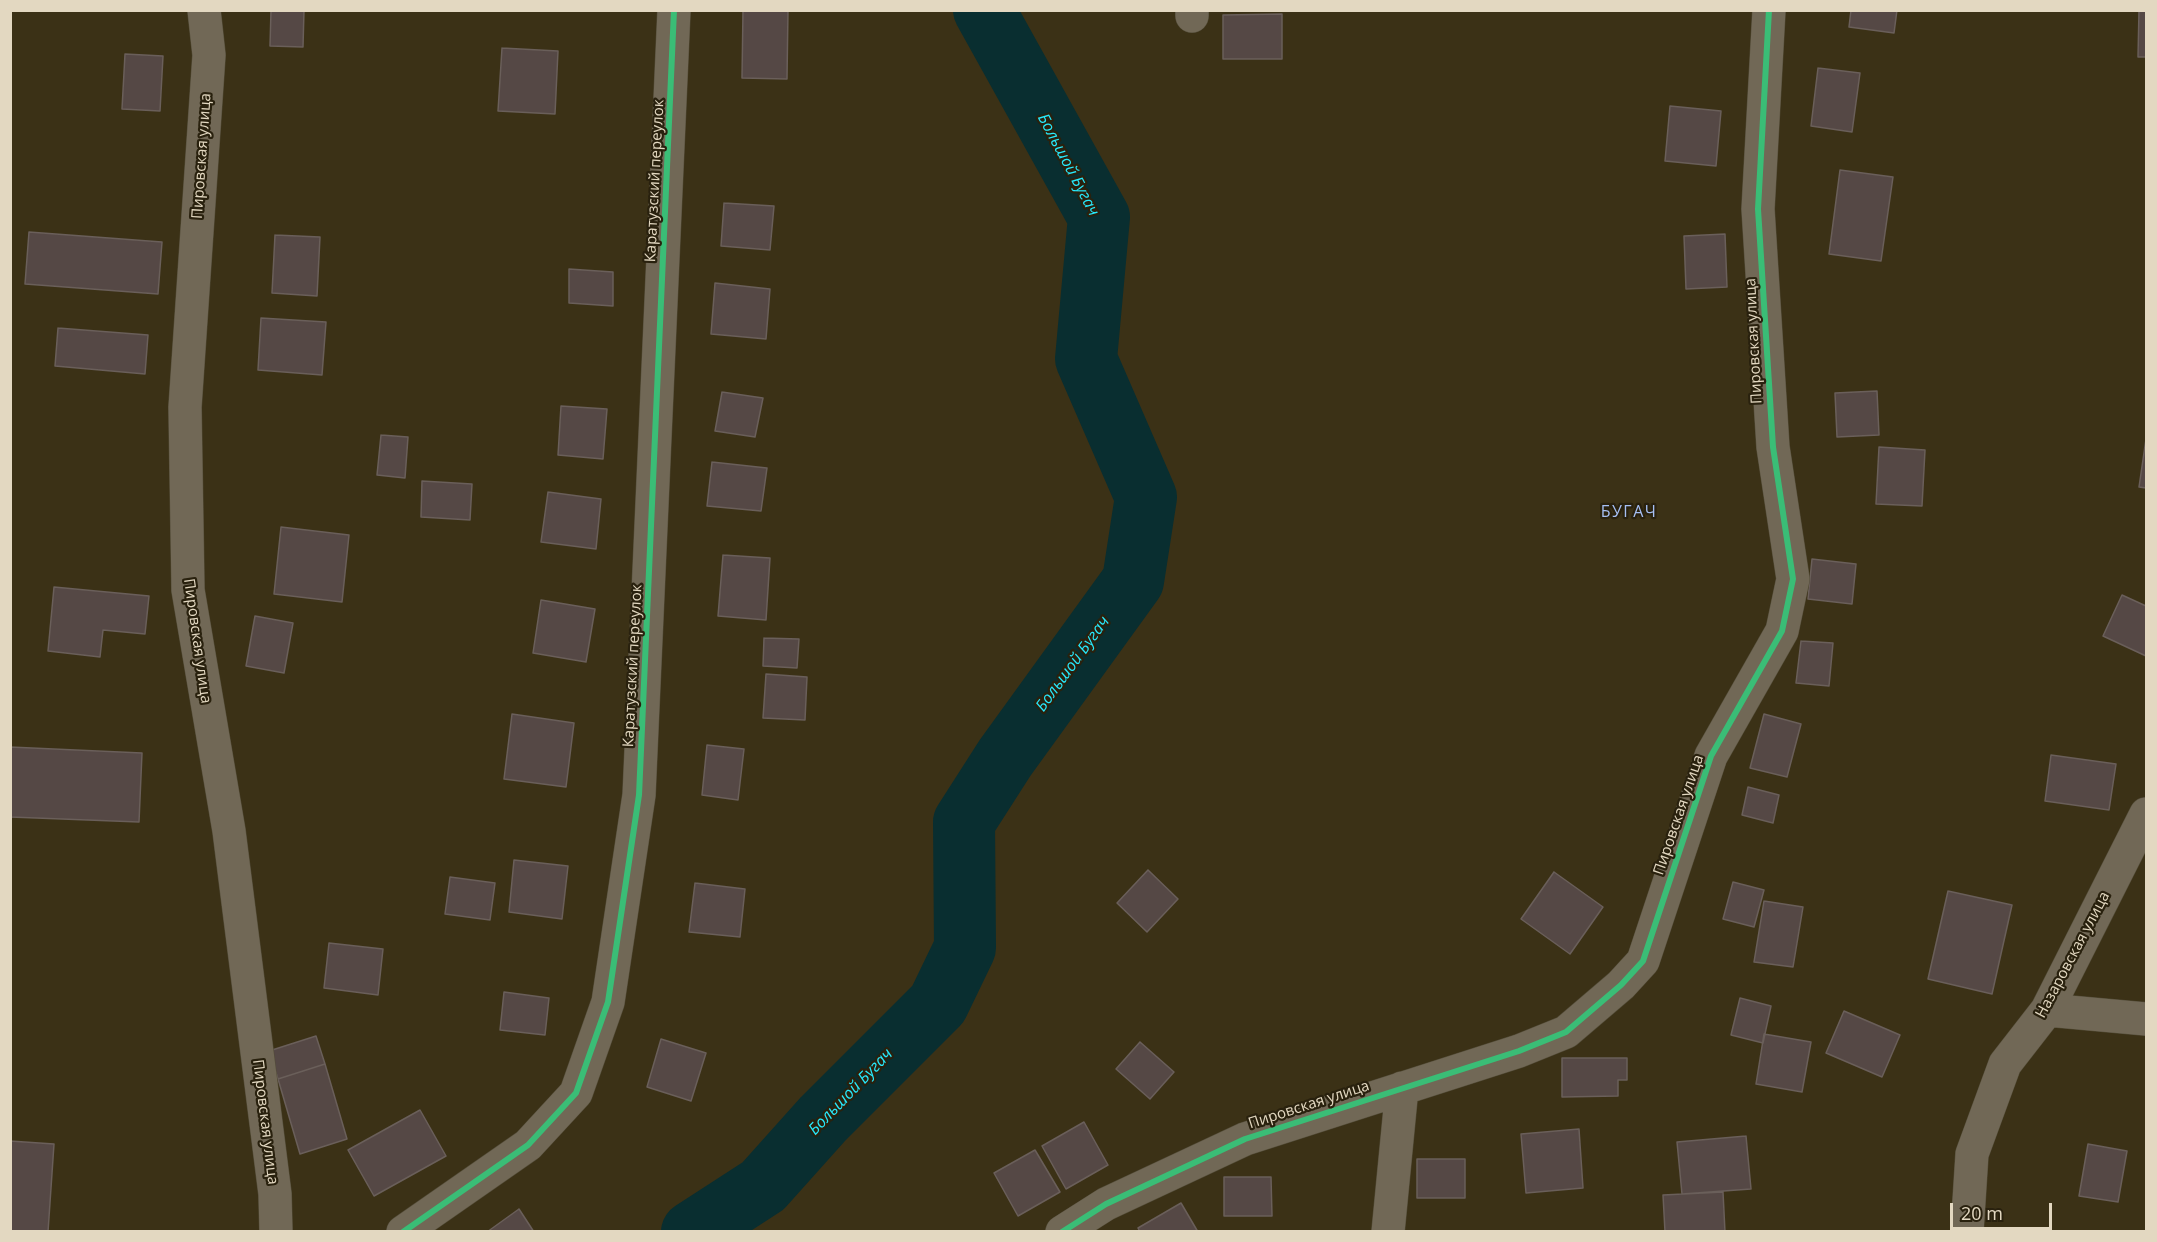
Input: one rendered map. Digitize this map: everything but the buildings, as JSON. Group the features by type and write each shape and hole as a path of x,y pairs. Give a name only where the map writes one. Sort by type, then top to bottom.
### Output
{"street":[{"name":"Пировская улица","path":"204,10 209,55 184,407 188,590 229,831 275,1194 276,1232"},
{"name":"Каратузский переулок","path":"403,1232 528,1145 576,1093 608,1002 639,795 674,10"},
{"name":"Пировская улица","path":"1062,1232 1106,1204 1245,1138 1519,1051 1566,1032 1621,986 1643,961 1711,756 1782,631 1793,579 1773,447 1758,209 1769,10"},
{"name":"Назаровская улица","path":"1967,1232 1972,1154 2005,1064 2047,1010 2146,814"},
{"path":"2047,1010 2146,1019"},
{"path":"1388,1232 1402,1088"}],"waterway":[{"name":"Большой Бугач","path":"692,1232 763,1186 823,1119 938,1004 965,948 964,822 1005,758 1133,581 1146,497 1086,359 1099,217 984,10"}],"cycle path":[{"path":"403,1232 528,1145 576,1093 608,1002 639,795 674,10"},
{"path":"1062,1232 1106,1204 1245,1139 1519,1051 1566,1032 1621,985 1643,961 1711,756 1782,631 1793,579 1773,447 1758,209 1769,10"}],"district":[{"name":"БУГАЧ","path":"1629,512"}]}
